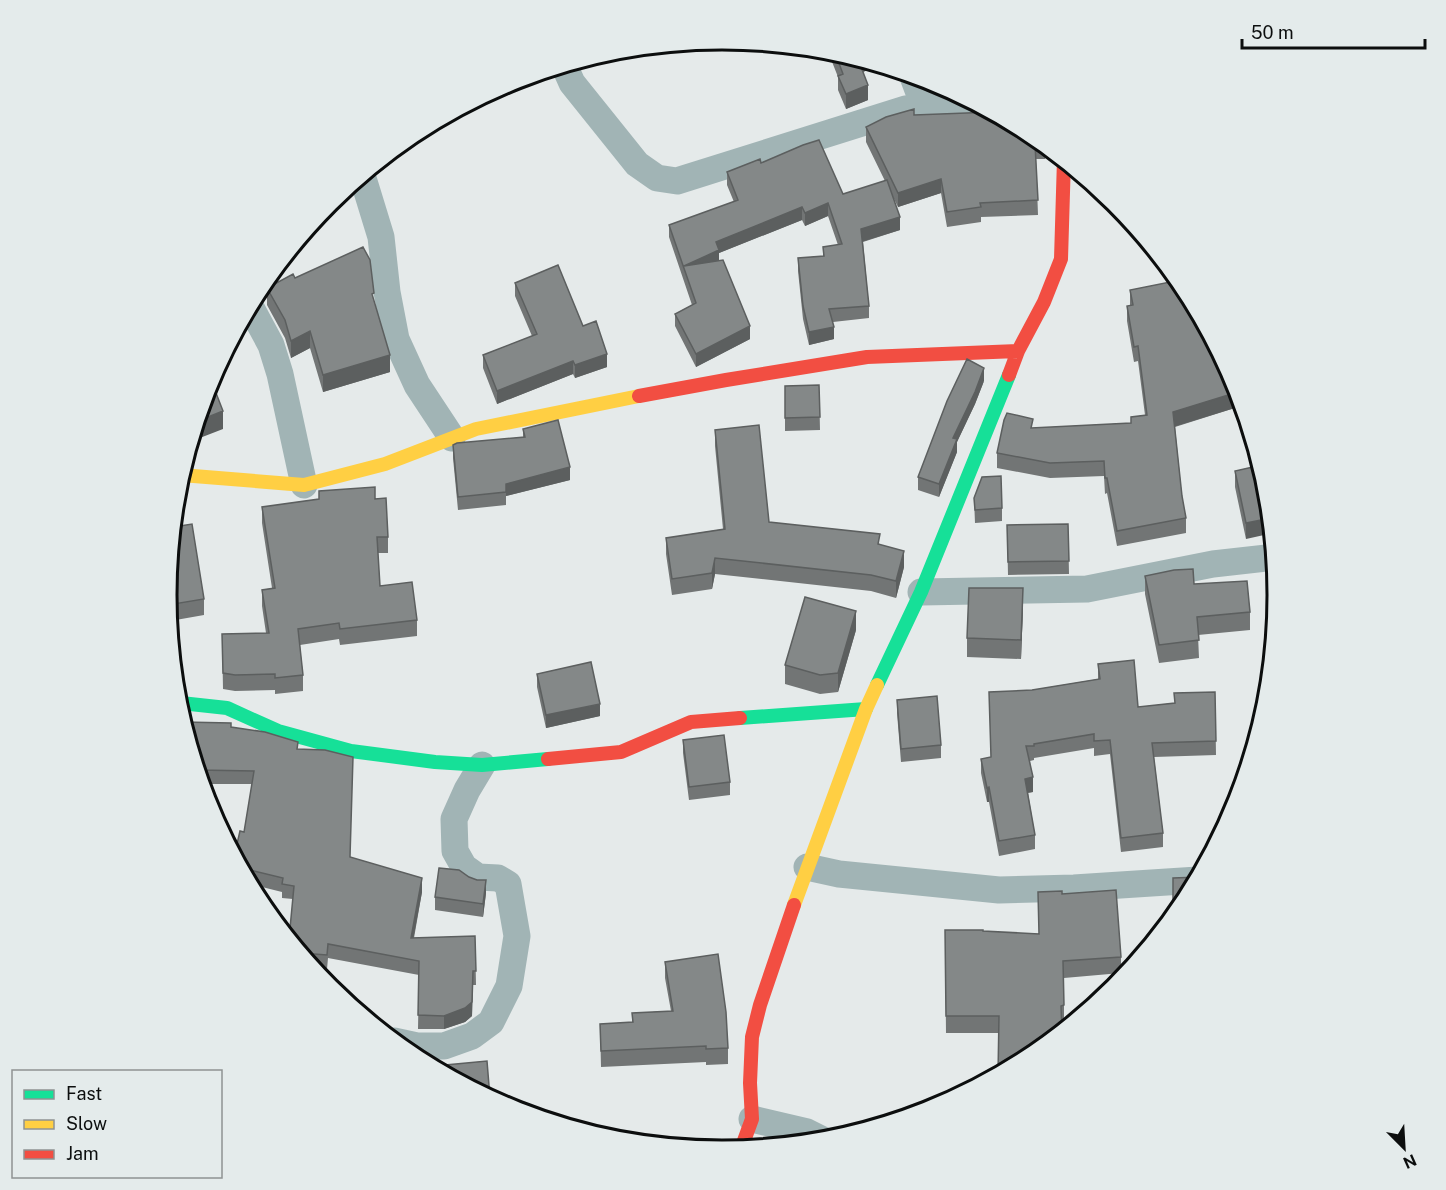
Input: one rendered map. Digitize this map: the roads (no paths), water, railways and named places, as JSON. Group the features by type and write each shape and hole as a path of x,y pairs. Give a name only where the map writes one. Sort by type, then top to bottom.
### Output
{"street":[{"path":"567,72 572,83 637,164 657,178 677,181 906,109 957,103"},
{"path":"916,85 924,106"},
{"path":"745,1139 752,1119 750,1083 752,1037 760,1005 807,867 866,710 921,592 1018,351 1044,302 1061,259 1064,169"},
{"path":"365,184 381,237 387,292 396,339 417,385 452,438"},
{"path":"255,315 271,345 280,374 304,486"},
{"path":"191,476 304,486 385,464 476,429 726,380 867,357 1018,351"},
{"path":"921,592 1087,589 1213,564 1267,558"},
{"path":"189,704 227,708 278,731 351,751 435,762 482,765 621,752 692,722 866,710"},
{"path":"415,1046 444,1046 472,1036 491,1022 509,986 517,936 508,884 498,878 478,877 464,867 455,851 454,819 467,790 482,765"},
{"path":"807,867 839,874 999,890 1187,881"},
{"path":"752,1119 810,1133"}]}
